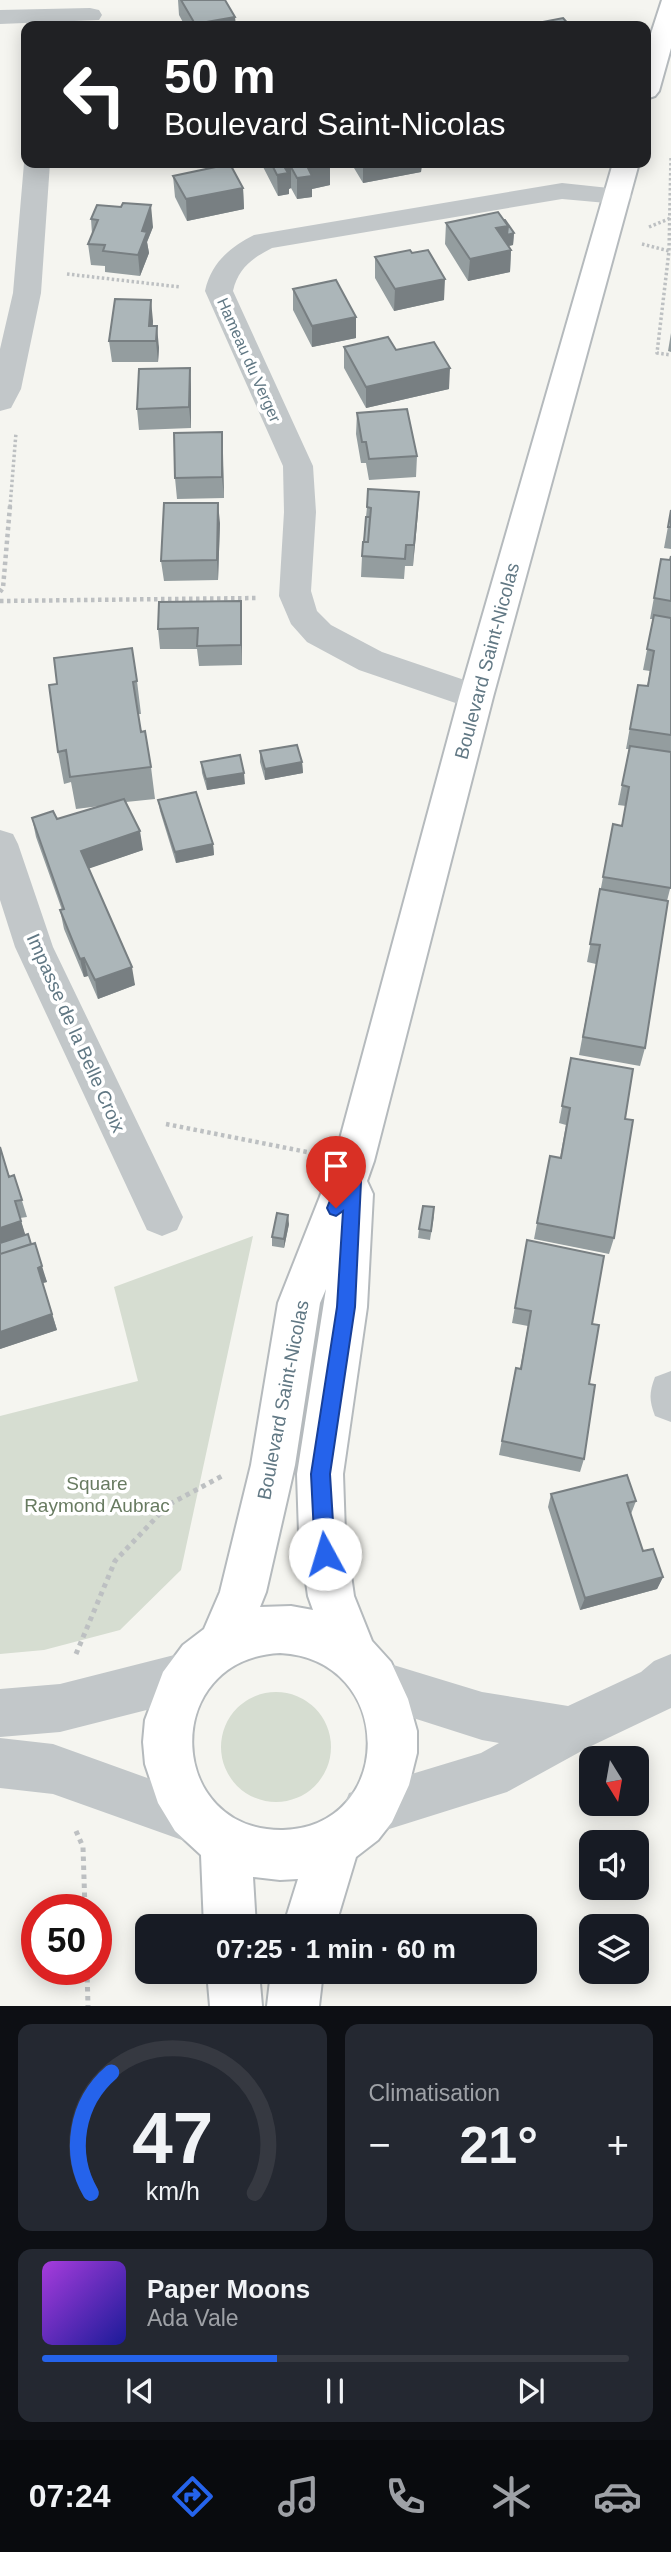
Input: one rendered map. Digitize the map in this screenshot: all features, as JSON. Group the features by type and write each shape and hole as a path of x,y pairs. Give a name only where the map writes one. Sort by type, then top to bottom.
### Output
{"main road":[{"path":"651,74 671,5"},
{"name":"Boulevard Saint-Nicolas","path":"206,1659 243,1592 273,1465 299,1303 354,1161 476,697 625,168"},
{"name":"Boulevard Saint-Nicolas","path":"354,1161 346,1307 320,1474 322,1534 331,1596 365,1668"},
{"path":"227,1914 211,1833 176,1786 168,1749 173,1710 206,1659 254,1629 290,1626 323,1634 365,1668 388,1714 390,1748 383,1781 351,1826 314,1914"},
{"path":"211,1833 262,1858 300,1856 351,1826"},
{"path":"234,1984 236,2006"},
{"path":"293,2006 296,1984"}],"street":[{"path":"0,17 91,14"},
{"path":"0,401 6,389 27,293 37,168"},
{"name":"Hameau du Verger","path":"295,597 301,492 298,466 219,291 222,274 246,250 264,241 562,191 618,196"},
{"path":"295,597 302,618 322,637 386,667 476,697"},
{"name":"Impasse de la Belle Croix","path":"0,844 34,947 162,1217"},
{"path":"671,1392 671,1401"},
{"path":"0,1713 60,1708 206,1659"},
{"path":"365,1668 482,1716 570,1731"},
{"path":"351,1826 490,1775 570,1731 658,1689 671,1678"},
{"path":"0,1763 53,1769 211,1833"}],"path":[{"path":"671,158 669,251 657,353 671,355"},
{"path":"29,269 219,291"},
{"path":"0,592 3,588 16,427"},
{"path":"0,601 295,597"},
{"path":"111,1114 354,1161"},
{"path":"74,1659 115,1561 168,1506 234,1469 273,1465"},
{"path":"83,1847 85,1894"},
{"path":"87,1985 88,2006"}],"green space":[{"name":"Square Raymond Aubrac","path":"253,1236 181,1570 120,1630 44,1650 0,1654 0,1416 138,1381 114,1287"},
{"path":"276,1692 297,1696 315,1708 327,1726 331,1747 327,1768 315,1786 297,1798 276,1802 255,1798 237,1786 225,1768 221,1747 225,1726 237,1708 255,1696"}],"building":[{"path":"181,0 225,0 235,17 212,21 193,21"},
{"path":"211,168 232,168 243,188 186,199 173,176"},
{"path":"274,168 285,168 288,173 277,175"},
{"path":"292,168 308,168 312,176 297,178"},
{"path":"123,203 151,205 142,231 147,232 138,255 103,251 105,245 88,244 98,220 91,219 97,205 121,207"},
{"path":"498,212 508,226 496,228 511,250 470,259 446,223"},
{"path":"504,220 514,233 507,235 508,226"},
{"path":"410,250 412,253 428,250 445,279 395,289 375,257"},
{"path":"336,280 356,317 312,326 293,289"},
{"path":"115,299 151,300 149,326 157,326 156,341 109,341"},
{"path":"388,337 396,350 434,342 450,368 366,387 344,347"},
{"path":"190,368 189,407 137,409 139,369"},
{"path":"407,409 417,456 369,459 366,442 362,442 357,413"},
{"path":"222,432 222,477 175,478 174,433"},
{"path":"368,489 419,492 414,545 406,545 405,559 362,556 363,542 368,542 371,508 367,507"},
{"path":"164,503 218,503 217,560 161,561"},
{"path":"366,517 370,517 368,542 364,542"},
{"path":"671,556 671,601 654,598 661,559 670,560"},
{"path":"241,601 241,645 197,646 198,628 158,629 159,602"},
{"path":"654,615 671,618 671,735 630,729 638,685 648,686 654,651 647,649"},
{"path":"132,648 137,681 133,682 141,732 145,731 151,767 70,777 66,750 58,752 49,685 57,684 54,658"},
{"path":"297,745 302,762 265,769 260,751"},
{"path":"630,746 671,752 671,888 603,877 613,824 622,826 629,787 622,785"},
{"path":"240,755 244,773 206,779 201,762"},
{"path":"196,792 213,844 175,852 158,800"},
{"path":"124,799 140,831 81,851 132,967 95,980 84,958 80,959 60,910 64,909 32,818 53,811 57,819"},
{"path":"600,889 668,901 645,1048 583,1037 600,945 590,944"},
{"path":"571,1058 633,1069 625,1119 633,1120 614,1238 537,1223 550,1156 561,1158 570,1108 562,1106"},
{"path":"0,1147 9,1177 14,1175 22,1200 15,1201 21,1221 0,1228"},
{"path":"423,1206 434,1207 431,1231 419,1229"},
{"path":"277,1213 288,1215 284,1239 272,1237"},
{"path":"28,1234 31,1244 0,1254 0,1243"},
{"path":"527,1240 604,1256 592,1324 599,1325 589,1384 595,1385 584,1459 502,1441 516,1368 521,1369 531,1311 515,1308"},
{"path":"35,1243 42,1266 38,1268 52,1314 0,1332 0,1254"},
{"path":"627,1475 636,1501 627,1503 643,1551 653,1549 663,1577 585,1598 551,1494"}],"route":[{"path":"325,1554 320,1474 346,1307 354,1161 336,1208"}]}
